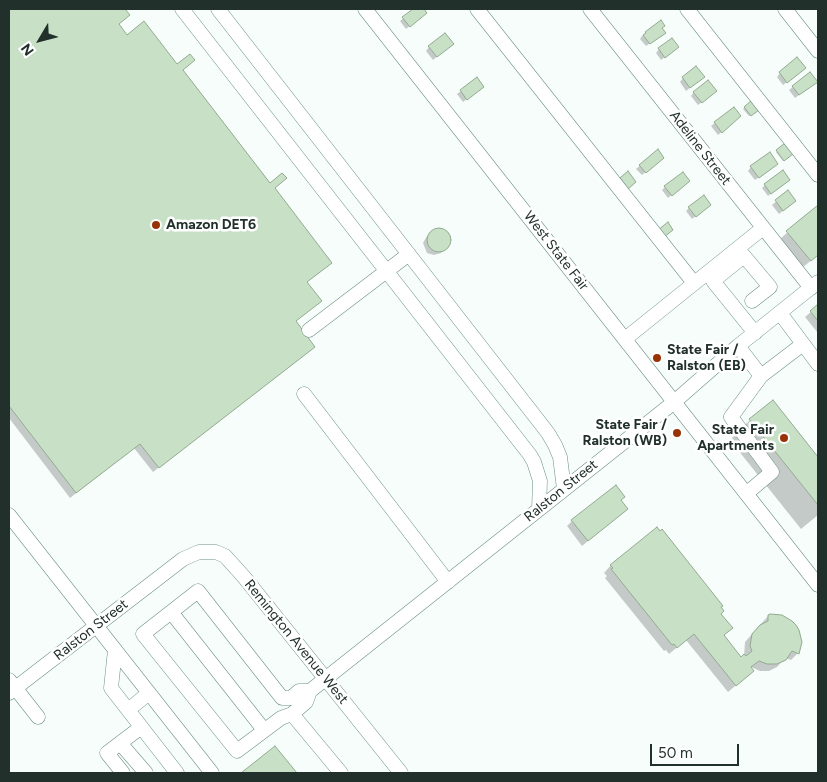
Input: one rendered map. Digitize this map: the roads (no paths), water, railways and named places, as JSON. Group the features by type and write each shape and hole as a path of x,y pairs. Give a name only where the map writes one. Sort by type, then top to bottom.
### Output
{"street":[{"path":"182,9 530,455 540,481 539,509"},
{"path":"218,9 548,433 560,457 564,489"},
{"name":"West State Fair","path":"365,9 818,585"},
{"path":"476,9 694,283"},
{"name":"Adeline Street","path":"590,9 763,228 815,285"},
{"path":"687,9 818,175"},
{"path":"785,9 818,50"},
{"path":"625,339 763,228"},
{"path":"309,330 409,254"},
{"path":"752,301 770,287 744,256 713,281 755,333"},
{"name":"Ralston Street","path":"310,691 673,403 738,346 815,285"},
{"path":"780,313 818,364"},
{"path":"747,493 772,472 731,417 760,376 803,344"},
{"path":"738,346 760,376"},
{"path":"304,394 448,582"},
{"path":"9,515 212,773"},
{"name":"Remington Avenue West","path":"174,566 183,559 199,552 216,552 225,556 244,577 401,773"},
{"name":"Ralston Street","path":"11,687 96,626 174,566"},
{"path":"198,591 282,698 291,698 299,691 310,691 306,702 292,714 281,718 237,751 143,634 170,612 198,591"},
{"path":"170,612 264,730"},
{"path":"115,650 111,688 140,728 177,773"},
{"path":"11,687 38,717"},
{"path":"128,710 148,693"},
{"path":"292,714 341,773"},
{"path":"123,773 107,753 140,728"},
{"path":"120,743 146,773"}],"place":[{"name":"Amazon DET6","path":"156,225"},
{"name":"State Fair / Ralston (EB)","path":"657,358"},
{"name":"State Fair / Ralston (WB)","path":"677,433"},
{"name":"State Fair Apartments","path":"784,438"}]}
